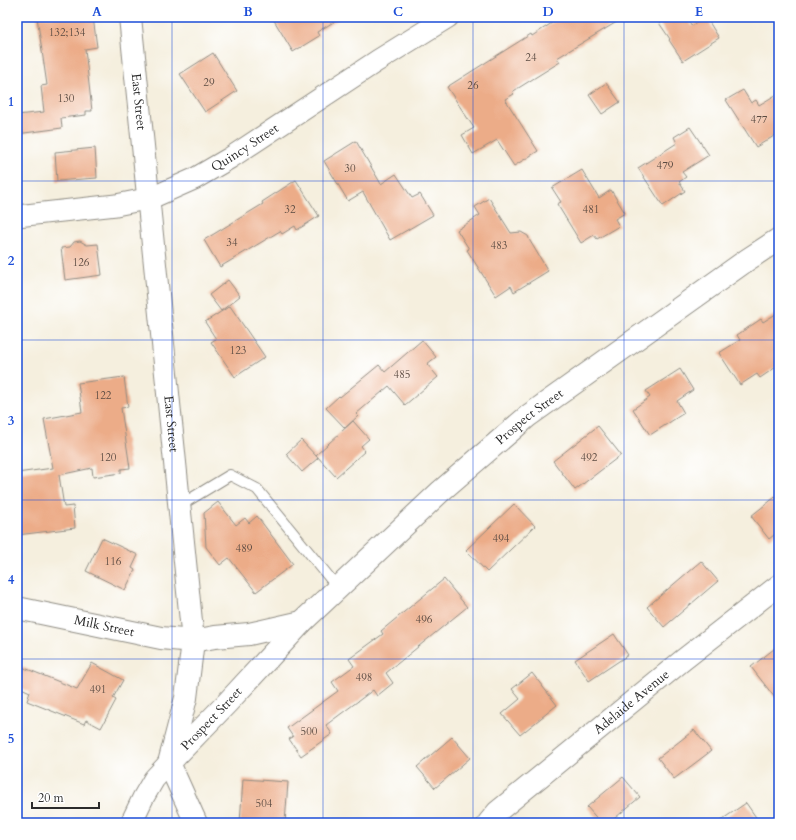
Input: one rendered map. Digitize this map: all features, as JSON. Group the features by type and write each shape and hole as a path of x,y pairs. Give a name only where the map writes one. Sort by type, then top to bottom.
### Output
{"street":[{"name":"East Street","path":"130,17 192,641 186,698 169,763"},
{"name":"Quincy Street","path":"17,216 116,205 148,199 194,179 230,158 448,17"},
{"name":"Prospect Street","path":"131,823 154,779 302,622 442,491 528,416 747,260 779,239"},
{"name":"Adelaide Avenue","path":"488,823 497,812 688,656 779,585"},
{"name":"Milk Street","path":"17,608 161,638 192,641"},
{"path":"192,641 249,634 302,622"},
{"path":"169,763 196,823"}],"lane":[{"path":"179,506 230,475 257,489 338,588"}],"building":[{"path":"37,17 93,17 97,47 85,49 92,111 86,111 86,115 61,118 62,128 17,134 17,115 44,112 41,86 47,85"},
{"path":"272,17 342,17 317,32 319,36 293,52"},
{"path":"561,17 625,17 557,58 560,62 512,92 514,94 505,99 538,151 514,166 497,140 473,154 462,135 474,128 447,87 531,34 532,36"},
{"path":"655,17 686,17 692,26 706,17 719,38 683,61"},
{"path":"213,53 237,91 205,112 180,74"},
{"path":"606,83 620,102 602,114 589,95"},
{"path":"743,90 751,103 756,100 759,105 779,93 779,133 756,147 726,100"},
{"path":"690,127 709,155 682,172 686,177 679,182 685,191 663,206 638,168 677,143 674,137"},
{"path":"356,141 381,184 396,174 412,198 420,194 433,215 390,240 363,192 348,201 324,161"},
{"path":"95,148 97,178 57,181 55,152"},
{"path":"582,170 599,198 611,190 625,213 615,219 619,226 597,239 594,235 581,243 557,204 561,202 552,188"},
{"path":"296,180 319,216 297,230 295,226 282,234 280,231 220,267 204,240 263,204 262,202"},
{"path":"489,198 511,233 521,232 528,236 548,271 514,292 511,286 496,296 467,250 469,249 457,230 480,215 475,207"},
{"path":"80,241 87,245 98,244 102,275 65,280 61,248 70,247 74,242"},
{"path":"228,280 240,296 221,311 209,295"},
{"path":"230,306 265,357 235,377 211,342 216,339 205,322"},
{"path":"779,312 779,365 760,378 757,374 740,385 719,353 740,340 737,335 761,319 763,322"},
{"path":"422,340 436,357 427,364 438,377 405,405 389,386 356,414 358,416 345,428 326,408 379,365 385,372"},
{"path":"680,369 693,390 677,401 684,413 650,435 633,409 650,397 646,391"},
{"path":"124,377 128,407 121,408 130,468 121,469 121,473 93,477 92,468 59,475 64,507 73,506 75,528 17,535 17,473 53,468 44,419 82,412 78,383"},
{"path":"353,421 369,439 361,446 365,451 336,477 316,455"},
{"path":"598,426 621,455 575,490 553,461"},
{"path":"301,440 318,458 302,472 286,454"},
{"path":"779,494 779,531 769,539 751,516"},
{"path":"218,502 236,525 245,518 249,523 257,516 293,564 256,592 229,558 220,565 206,547 204,513"},
{"path":"514,504 535,526 487,572 466,550"},
{"path":"102,538 138,555 132,568 135,570 125,590 86,571"},
{"path":"701,561 718,581 664,627 647,607"},
{"path":"444,579 467,607 386,673 393,683 377,696 373,690 326,725 332,734 301,756 289,739 293,737 287,728 338,691 332,682 354,666 349,659 383,634 381,631"},
{"path":"614,634 628,655 589,681 575,660"},
{"path":"779,645 779,703 751,667"},
{"path":"92,663 123,680 113,698 116,700 101,728 86,720 84,724 27,701 30,692 17,686 17,665 77,689"},
{"path":"532,673 557,705 520,735 502,714 520,699 512,689"},
{"path":"694,730 711,751 674,779 658,758"},
{"path":"452,737 470,758 435,788 417,767"},
{"path":"623,777 640,797 609,823 601,823 587,807"},
{"path":"243,779 288,782 285,823 240,823"},
{"path":"746,803 760,823 717,823"}]}
